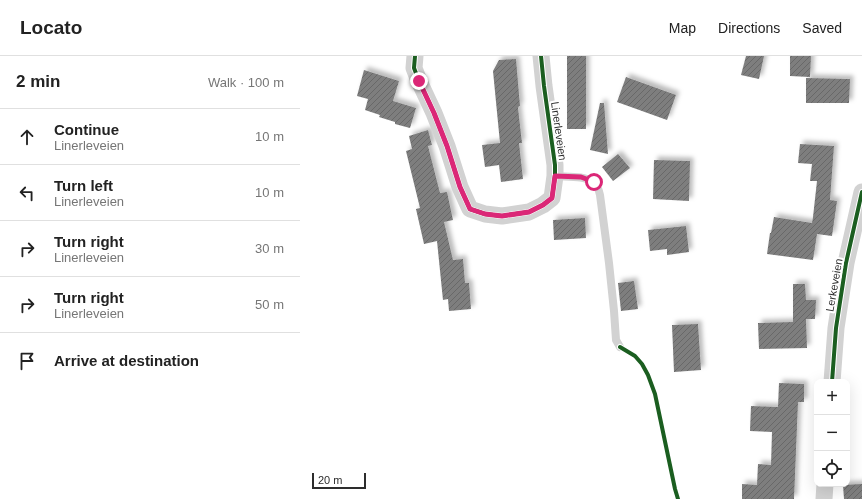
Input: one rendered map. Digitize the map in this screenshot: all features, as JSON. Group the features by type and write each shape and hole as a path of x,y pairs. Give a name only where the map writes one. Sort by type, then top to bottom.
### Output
{"street":[{"name":"Linerleveien","path":"415,56 414,68 434,113 447,146 460,187 470,209 485,214 502,216 529,212 543,205 552,198 555,165 541,56"},
{"name":"Lerkeveien","path":"832,379 836,328 846,263 862,192"},
{"path":"824,499 825,487"}],"lane":[{"name":"Linerleveien","path":"555,176 581,177 594,182 598,187 609,263 616,340 620,347"}],"building":[{"path":"567,56 586,56 586,129 567,129"},
{"path":"746,56 764,56 759,79 741,75"},
{"path":"790,56 811,56 810,77 790,76"},
{"path":"516,59 520,106 518,108 522,143 519,143 523,179 501,182 499,165 485,167 482,145 500,143 493,71 499,60"},
{"path":"364,70 399,81 393,101 416,108 410,128 395,124 395,122 379,117 380,115 365,110 368,99 357,96"},
{"path":"626,77 676,95 667,120 617,102"},
{"path":"806,78 850,79 849,103 806,103"},
{"path":"600,103 604,103 608,154 590,150"},
{"path":"428,130 432,145 428,146 440,193 447,192 453,220 444,222 453,260 463,259 465,283 469,283 471,309 449,311 448,299 443,300 437,241 424,244 416,209 420,208 406,151 412,149 409,136"},
{"path":"800,144 834,146 830,200 837,201 832,236 817,234 813,260 767,254 774,217 812,223 817,181 810,181 812,164 798,163"},
{"path":"618,154 630,168 613,181 602,167"},
{"path":"654,160 690,161 689,201 653,199"},
{"path":"585,218 586,238 554,240 553,220"},
{"path":"686,226 689,252 667,255 667,249 650,251 648,230"},
{"path":"634,281 638,309 621,311 618,283"},
{"path":"793,284 805,284 806,300 816,300 815,319 806,319 807,348 759,349 758,323 793,322"},
{"path":"698,324 701,370 674,372 672,325"},
{"path":"779,383 804,384 804,402 798,402 794,499 742,499 742,484 757,485 758,464 771,465 772,432 750,431 751,406 778,407"},
{"path":"862,484 862,499 844,499 843,487 850,487 850,485"}],"cycle path":[{"path":"415,56 414,68 434,113 447,146 460,187 470,209 485,214 502,216 529,212 543,205 552,198 555,165 541,56"},
{"path":"832,379 836,328 846,263 862,192"},
{"path":"620,347 635,356 642,364 648,375 655,394 678,499"}],"route":[{"path":"419,81 434,113 447,146 460,187 470,209 485,214 502,216 529,212 543,205 552,198 555,176 581,177 594,182"}]}
